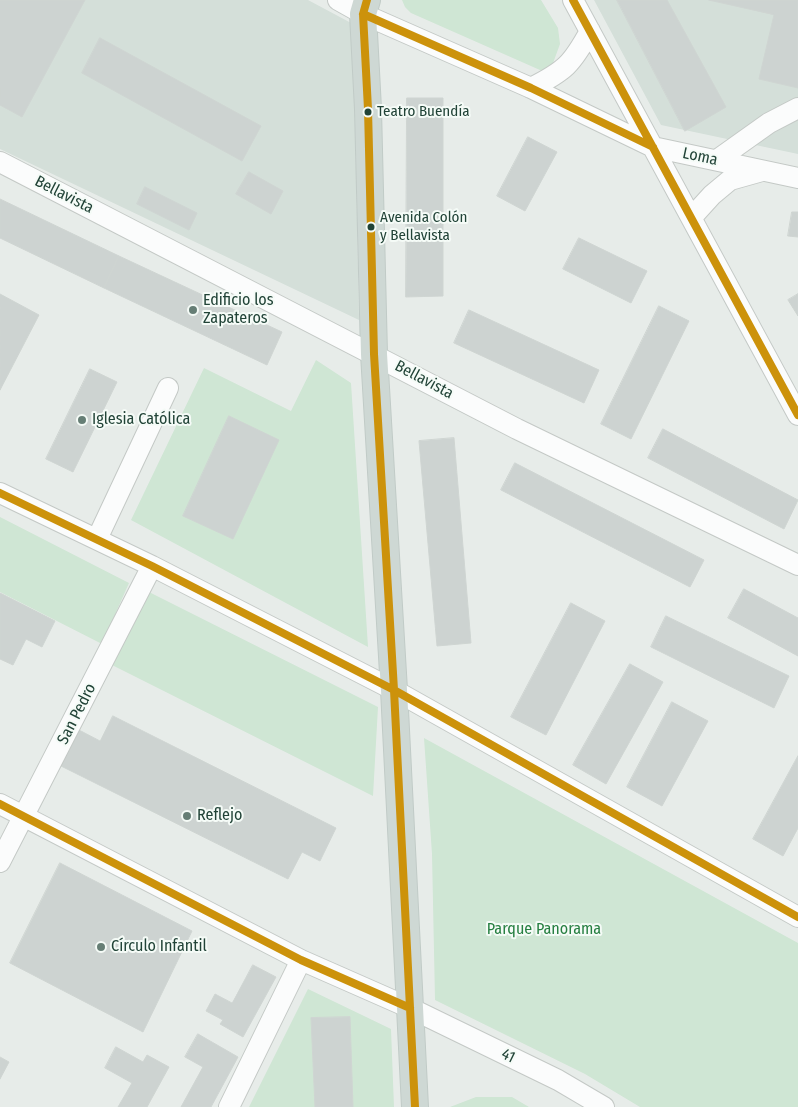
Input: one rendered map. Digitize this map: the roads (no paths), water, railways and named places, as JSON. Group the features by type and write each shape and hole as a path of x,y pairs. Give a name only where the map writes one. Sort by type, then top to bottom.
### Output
{"main road":[{"path":"365,7 374,354 394,690 415,1107"}],"street":[{"name":"Loma","path":"338,0 365,7 653,147 798,178"},
{"path":"573,0 798,415"},
{"path":"531,88 555,76 572,62 590,31"},
{"path":"717,160 769,123 798,108"},
{"name":"Bellavista","path":"0,162 374,354 517,430 798,565"},
{"name":"Loma","path":"692,217 712,195 730,180 764,171"},
{"path":"97,539 168,388"},
{"path":"0,493 152,566 394,690 798,917"},
{"name":"San Pedro","path":"0,862 152,566"},
{"name":"41","path":"0,804 301,960 410,1008 558,1080 604,1107"},
{"path":"230,1107 301,960"}],"place":[{"name":"Teatro Buendía","path":"368,112"},
{"name":"Avenida Colón y Bellavista","path":"371,227"},
{"name":"Edificio los Zapateros","path":"193,310"},
{"name":"Iglesia Católica","path":"82,420"},
{"name":"Reflejo","path":"187,816"},
{"name":"Círculo Infantil","path":"101,947"}],"park label":[{"name":"Parque Panorama","path":"544,930"}]}
